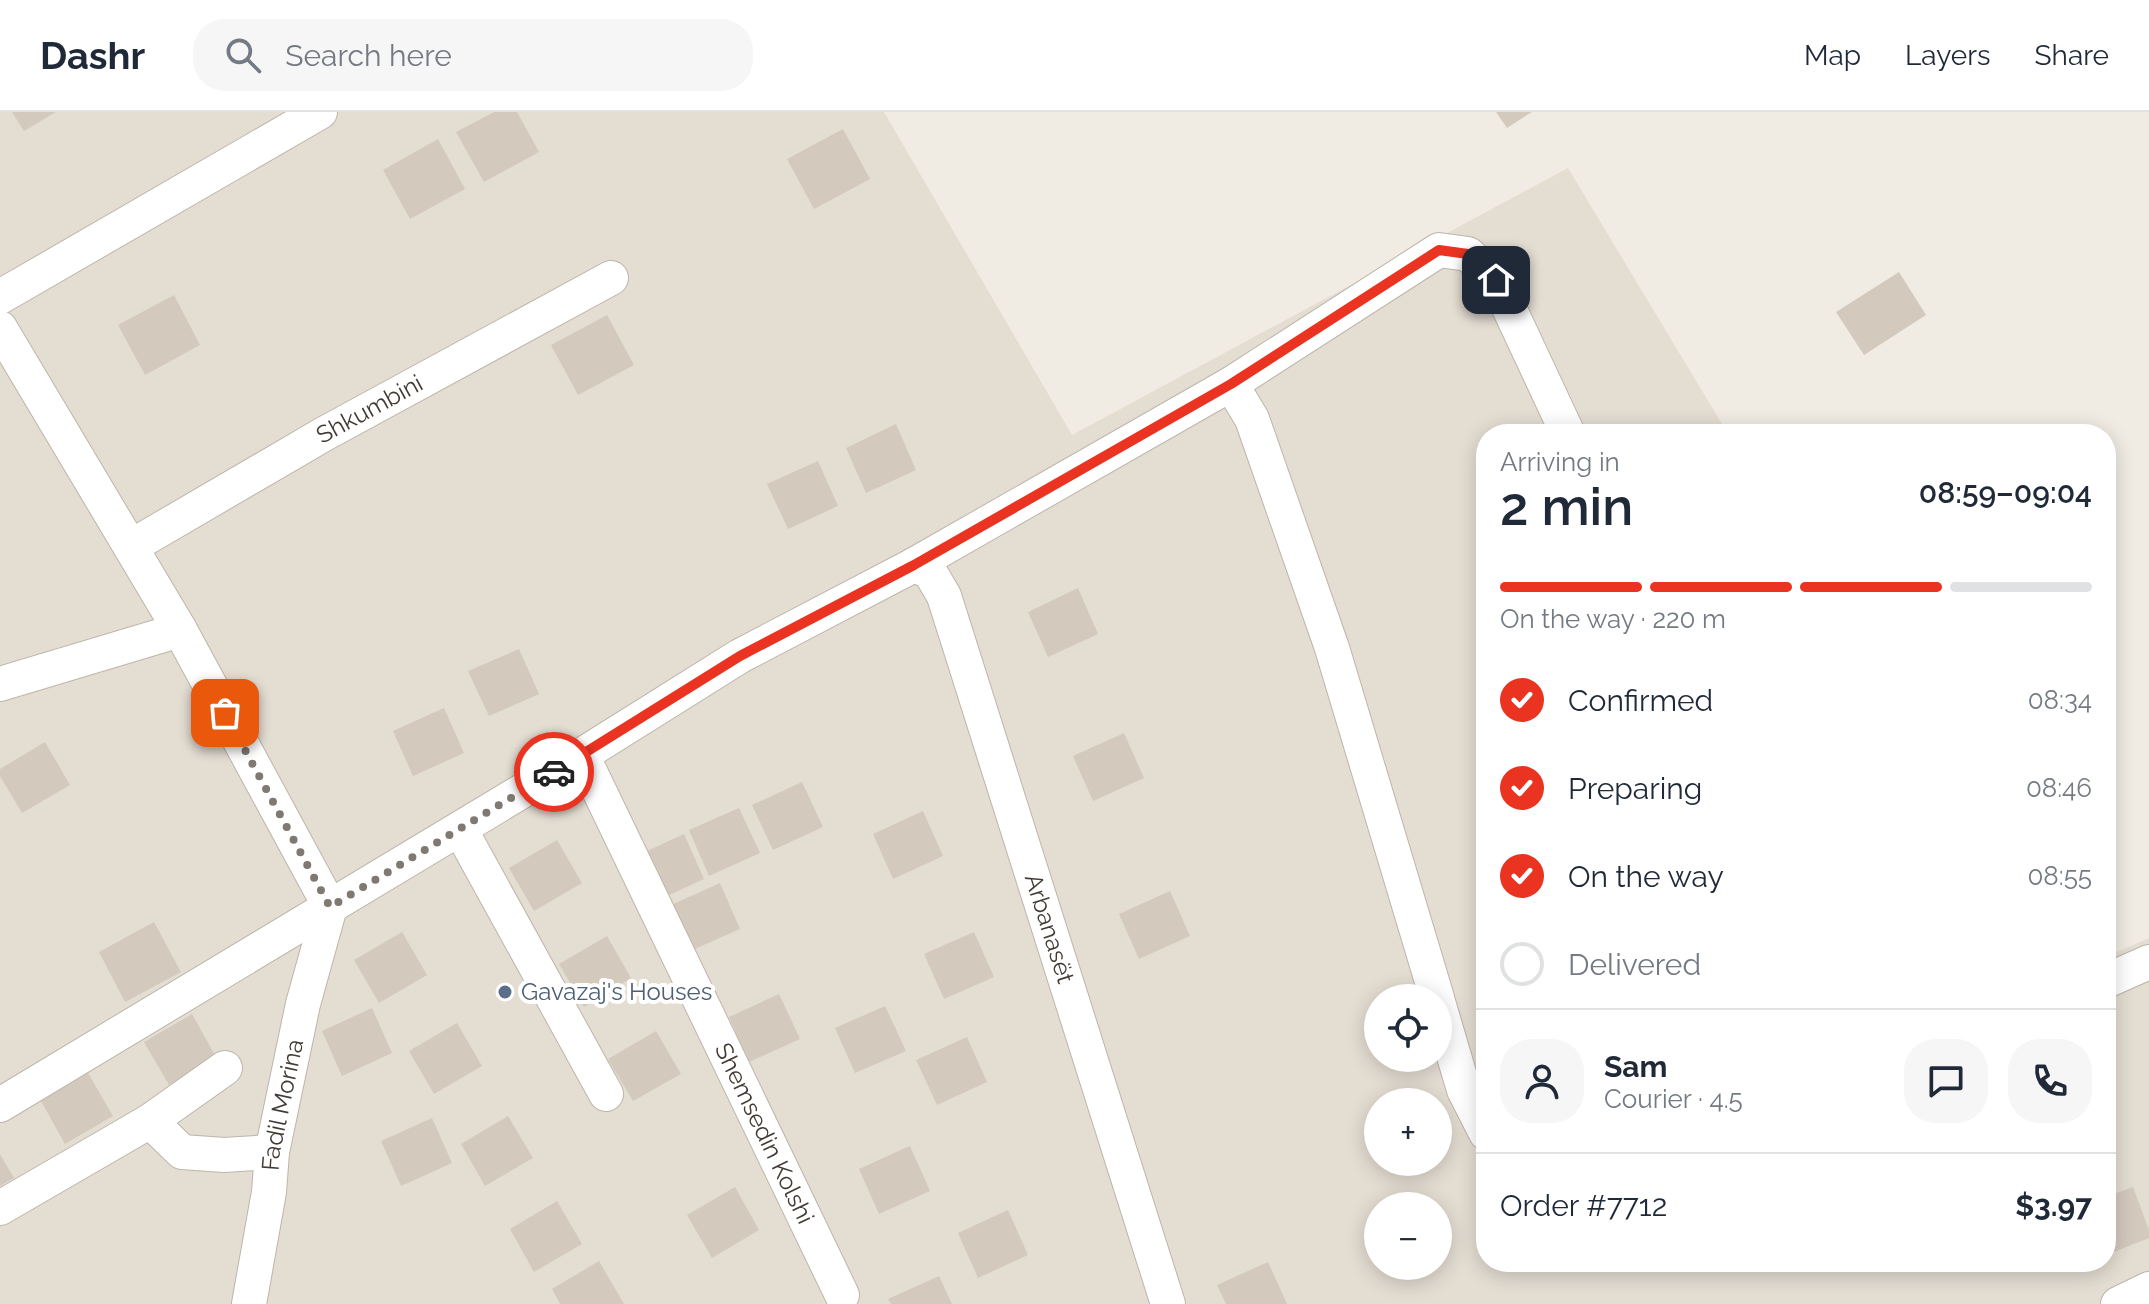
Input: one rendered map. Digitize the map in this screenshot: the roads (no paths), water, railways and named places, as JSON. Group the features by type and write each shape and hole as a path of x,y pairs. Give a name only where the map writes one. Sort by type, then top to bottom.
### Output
{"street":[{"path":"0,297 320,112"},
{"path":"0,1105 582,755 740,656 914,565 1231,384 1439,250 1468,254 1496,280 1563,424"},
{"name":"Shkumbini","path":"132,546 324,434 611,278"},
{"path":"0,328 180,630 330,907"},
{"path":"1231,384 1252,419 1332,648 1432,984"},
{"name":"Arbanasët","path":"914,565 930,572 944,596 1168,1304"},
{"path":"0,684 180,630"},
{"name":"Shemsedin Kolshi","path":"582,755 842,1295"},
{"path":"460,829 606,1094"},
{"name":"Fadil Morina","path":"249,1304 269,1192 272,1152 303,1004 330,907"},
{"path":"2116,977 2149,962"},
{"path":"1452,1050 1464,1090 1476,1113"},
{"path":"0,1208 150,1121 225,1068"},
{"path":"150,1121 182,1152 224,1155 272,1152"},
{"path":"2118,1304 2149,1289"}],"place":[{"name":"Gavazaj's Houses","path":"505,992"}]}
